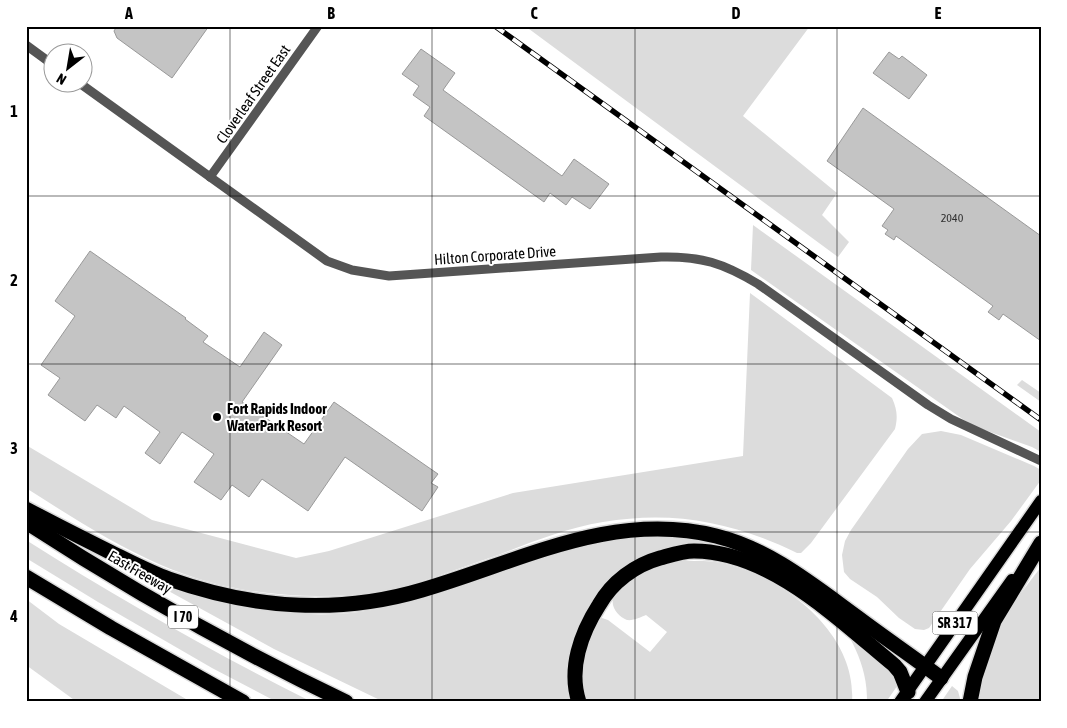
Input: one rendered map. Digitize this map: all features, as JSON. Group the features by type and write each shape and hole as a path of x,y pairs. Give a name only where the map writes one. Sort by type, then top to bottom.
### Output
{"highway":[{"path":"26,509 167,578 232,598 281,605 322,607 377,600 421,591 572,540 630,529 688,530 717,536 744,545 780,564 806,580 941,678"},
{"name":"East Freeway","path":"26,522 81,558 203,628 346,702"},
{"path":"970,702 975,677 994,621 1041,543"},
{"path":"579,702 576,668 580,640 591,617 606,593 626,575 649,561 693,551 736,559 768,571 819,604 894,665 900,672 904,697"},
{"path":"26,576 111,628 236,699"}],"main road":[{"name":"SR 317","path":"904,697 1040,502"},
{"name":"SR 317","path":"925,702 1041,539"}],"street":[{"name":"Cloverleaf Street East","path":"210,177 318,26"},
{"path":"26,45 42,57"},
{"name":"Hilton Corporate Drive","path":"92,92 327,261 352,270 389,276 660,257 684,257 712,261 735,270 758,284 928,405 951,419 1041,461"}],"shaded area":[{"path":"525,26 810,26 743,116 837,193 822,215 849,242 838,257"},
{"path":"753,225 1041,432 1041,452 976,427 964,420 751,270"},
{"path":"750,293 892,398 896,409 895,429 811,543 801,553 750,533 726,526 678,518 654,517 603,522 562,532 432,578 389,591 331,596 273,594 216,584 161,565 109,539 26,488 26,445 152,520 296,558 329,551 513,493 743,456"},
{"path":"1022,380 1041,393 1041,402 1017,385"},
{"path":"941,431 961,435 1034,466 1041,470 1041,480 1011,521 970,569 929,628 924,630 915,629 899,618 877,597 850,579 844,572 842,555 845,541 851,530 908,449 922,434"},
{"path":"666,536 692,539 733,549 733,551 682,547 595,598 572,702 384,702 274,649 163,588 165,584 188,592 257,609 304,614 351,613 389,606 446,591 543,554 573,546 617,537"},
{"path":"26,540 167,625 312,702 275,701 212,668 26,558"},
{"path":"680,561 709,561 749,571 772,582 794,596 830,632 843,654 850,677 852,702 586,702 583,669 590,638 599,617 608,620 650,652 667,632 646,615 637,619 627,620 615,610 613,599 621,589 636,577 653,569"},
{"path":"1041,567 1041,702 978,702 984,668 996,634 1015,602"},
{"path":"26,599 59,624 191,702 77,702 26,665"},
{"path":"828,604 899,658 904,668 900,682 886,702 867,702 861,662 850,638"},
{"path":"952,686 958,691 961,702 941,702"}],"building":[{"path":"117,26 209,26 172,78 117,38 114,31"},
{"path":"421,49 455,73 443,90 562,176 574,159 609,184 590,209 572,197 566,205 550,193 544,202 424,116 430,107 413,95 419,86 402,74"},
{"path":"889,52 899,59 902,56 927,75 909,99 873,73"},
{"path":"863,108 1041,236 1041,341 1003,314 999,320 988,312 993,306 896,236 894,240 885,234 888,230 882,226 894,209 827,161"},
{"path":"90,251 186,318 208,336 203,342 240,367 264,332 282,345 242,402 304,444 334,402 438,474 431,483 438,487 422,511 345,457 308,511 262,479 249,497 232,485 221,500 194,482 214,454 182,432 160,464 145,453 160,432 124,406 116,418 97,405 85,421 48,395 60,378 41,365 75,316 55,301"}],"railway":[{"path":"495,26 1041,420"}],"place":[{"name":"Fort Rapids Indoor WaterPark Resort","path":"217,417"}]}
